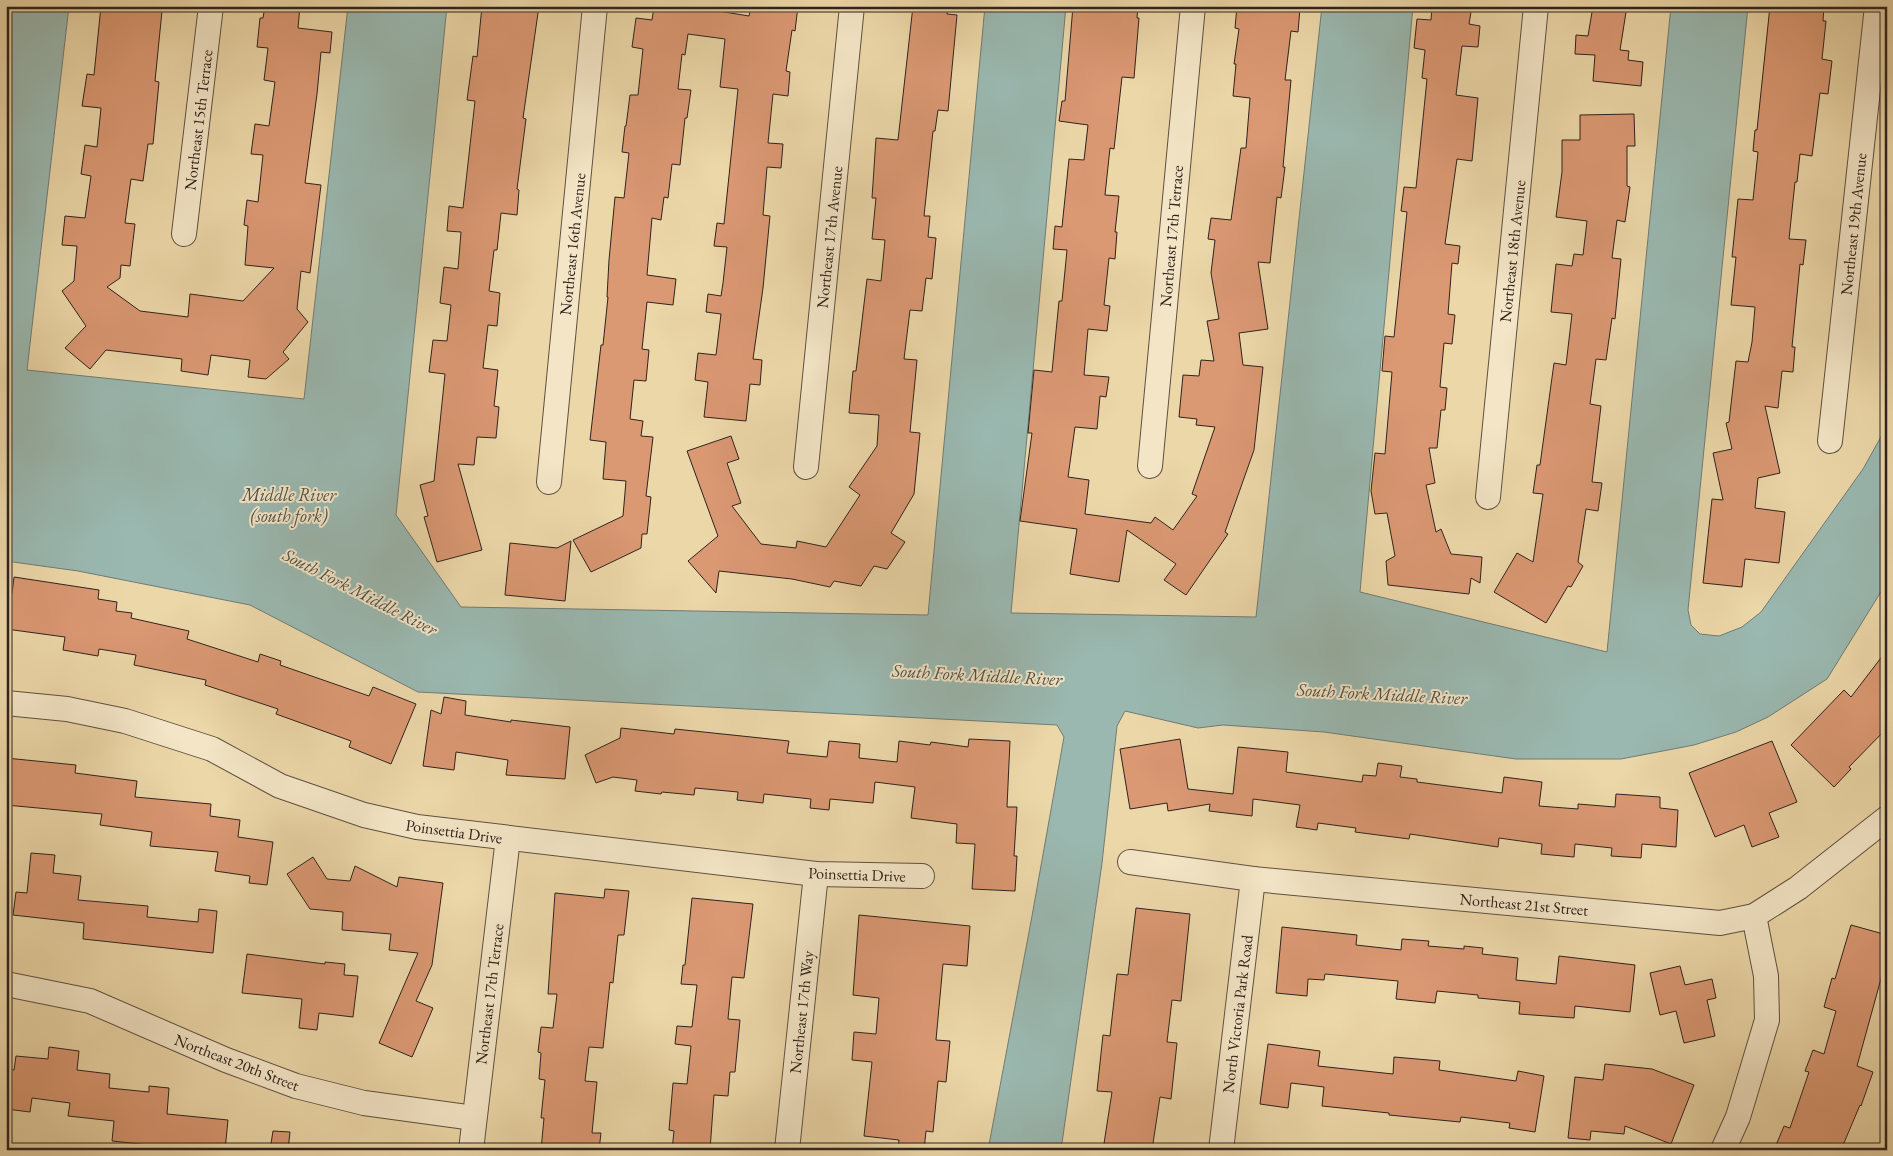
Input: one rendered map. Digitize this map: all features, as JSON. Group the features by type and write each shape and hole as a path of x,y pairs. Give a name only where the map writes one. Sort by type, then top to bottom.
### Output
{"street":[{"name":"Northeast 15th Terrace","path":"184,234 211,6"},
{"name":"Northeast 16th Avenue","path":"549,482 595,6"},
{"name":"Northeast 17th Avenue","path":"806,467 852,6"},
{"name":"Northeast 17th Terrace","path":"1150,466 1193,6"},
{"name":"Northeast 18th Avenue","path":"1488,497 1536,6"},
{"name":"Northeast 19th Avenue","path":"1830,441 1877,6"},
{"name":"Poinsettia Drive","path":"6,703 67,709 125,722 212,749 280,786 364,815 417,826 816,874 922,876"},
{"name":"Northeast 21st Street","path":"1130,862 1253,879 1720,923 1754,916 1798,888 1887,818"},
{"name":"Northeast 17th Terrace","path":"471,1150 508,838"},
{"name":"Northeast 17th Way","path":"787,1150 816,874"},
{"name":"North Victoria Park Road","path":"1221,1150 1253,879"},
{"path":"1723,1150 1738,1117 1767,1020 1766,976 1754,916"},
{"name":"Northeast 20th Street","path":"6,984 90,1001 226,1060 296,1086 364,1103 474,1118"}],"water":[{"name":"Middle River (south fork)","path":"6,6 69,6 27,370 304,399 348,6 447,6 396,515 461,607 928,615 985,6 1066,6 1011,613 1256,617 1322,6 1413,6 1360,592 1607,652 1671,6 1748,6 1688,610 1691,625 1700,634 1719,636 1742,627 1761,612 1863,469 1887,426 1887,582 1827,679 1768,717 1736,732 1694,745 1621,759 1516,759 1324,732 1223,725 1198,728 1125,711 1117,726 1102,863 1061,1150 988,1150 1064,737 1057,725 418,692 250,605 78,571 6,561"}],"building":[{"path":"101,6 162,11 155,81 159,82 153,144 148,144 143,181 131,179 125,223 135,224 130,266 121,265 120,278 107,287 140,311 188,317 190,294 243,301 274,268 245,265 248,226 244,225 247,200 258,202 263,155 251,154 255,124 269,126 275,82 264,80 268,48 257,47 260,18 263,18 265,6 300,6 298,28 332,32 330,53 321,52 305,183 321,185 310,273 301,271 297,309 308,322 283,352 289,359 266,379 248,377 250,360 211,355 208,375 181,371 182,359 106,350 90,369 65,348 86,326 62,291 74,281 77,246 62,245 65,216 85,218 91,176 81,174 85,145 97,147 101,108 82,106 87,74 94,75"},
{"path":"482,6 539,6 523,118 526,119 517,189 519,190 517,215 501,213 497,250 494,250 489,291 500,293 497,326 488,325 483,368 498,370 494,406 499,407 496,438 477,437 474,465 458,464 482,550 437,562 424,517 428,516 420,485 434,481 445,374 429,372 433,340 447,341 451,305 440,303 444,267 458,269 461,232 447,231 449,206 463,208 475,101 467,100 473,56 477,57"},
{"path":"654,6 707,6 706,9 749,16 751,6 798,6 795,31 792,30 786,71 790,72 788,96 773,94 768,143 783,144 781,168 767,167 763,215 770,216 763,288 753,359 762,360 760,385 750,384 746,421 704,417 708,382 695,380 698,353 716,355 721,314 706,312 708,294 721,296 723,283 727,247 714,246 717,223 724,224 738,89 720,87 725,39 688,34 685,55 682,54 678,89 691,90 687,118 685,118 680,165 672,164 668,198 664,197 661,220 652,218 647,275 676,279 673,305 647,302 642,349 649,350 646,381 634,380 630,419 643,421 641,436 653,437 646,496 651,497 647,534 642,534 641,548 591,572 573,540 623,516 626,481 603,479 606,442 590,440 608,297 609,260 615,197 624,198 629,153 622,152 625,126 630,95 638,95 643,49 632,47 636,18 652,20"},
{"path":"913,6 948,6 947,14 957,15 948,111 938,110 935,131 933,131 924,216 930,216 928,237 936,238 932,279 926,278 922,311 910,310 904,359 917,360 910,432 920,433 914,494 891,533 905,542 887,569 874,566 861,586 834,581 830,587 792,579 719,571 716,593 688,561 718,536 687,451 731,436 739,459 727,463 741,503 732,506 761,544 796,548 797,541 826,547 860,495 849,487 877,446 879,415 849,413 853,371 856,371 867,279 881,281 885,240 872,239 876,198 872,198 876,138 898,140"},
{"path":"1073,6 1138,6 1137,18 1139,18 1134,78 1122,77 1114,149 1110,148 1105,195 1119,196 1115,232 1117,232 1115,259 1109,258 1104,305 1110,306 1107,331 1088,329 1084,375 1109,377 1106,397 1100,396 1097,429 1075,427 1068,477 1089,480 1085,514 1151,523 1155,517 1173,530 1197,496 1192,494 1215,427 1196,425 1197,419 1179,417 1183,375 1199,376 1201,360 1214,361 1207,321 1219,319 1211,273 1215,240 1208,239 1211,218 1231,220 1241,148 1246,148 1250,98 1233,96 1236,64 1234,64 1239,29 1235,28 1237,6 1300,8 1298,32 1291,31 1285,80 1291,80 1281,198 1277,197 1270,263 1258,262 1268,329 1239,333 1243,365 1263,367 1254,450 1225,532 1228,534 1186,595 1164,580 1176,564 1127,530 1119,582 1070,574 1077,529 1020,521 1032,433 1028,433 1034,370 1052,372 1059,301 1062,301 1067,250 1053,249 1055,226 1062,227 1069,159 1084,160 1088,125 1059,121 1062,101 1065,101"},
{"path":"1432,6 1472,6 1469,24 1480,26 1478,47 1462,46 1456,95 1478,98 1472,161 1457,159 1445,244 1460,246 1458,264 1452,263 1448,314 1455,315 1452,344 1444,343 1440,387 1447,388 1445,410 1441,410 1437,448 1429,448 1435,483 1426,485 1436,532 1441,529 1451,554 1482,557 1480,583 1471,578 1469,594 1388,585 1386,561 1395,556 1387,513 1375,514 1371,491 1375,453 1385,454 1392,372 1382,371 1385,336 1394,337 1407,212 1401,211 1404,187 1416,188 1427,79 1422,78 1425,50 1414,48 1417,19 1431,20"},
{"path":"1593,6 1627,6 1620,50 1629,51 1628,60 1643,62 1641,86 1593,81 1595,55 1575,54 1576,35 1588,36"},
{"path":"1770,6 1824,6 1823,21 1826,21 1822,59 1832,61 1828,94 1820,93 1812,156 1800,154 1797,182 1795,182 1789,239 1806,240 1803,265 1800,264 1792,347 1795,347 1793,372 1782,371 1778,408 1765,406 1780,473 1758,478 1755,508 1785,512 1779,563 1745,559 1742,587 1703,583 1712,499 1723,500 1713,453 1732,449 1726,423 1729,422 1736,361 1748,362 1752,342 1755,307 1731,305 1736,257 1732,257 1738,199 1753,200 1758,152 1753,151 1755,130 1757,130"},
{"path":"1634,114 1635,146 1627,146 1627,186 1630,187 1625,222 1617,220 1612,258 1621,259 1615,319 1612,318 1606,360 1596,359 1590,404 1601,406 1592,482 1602,483 1598,511 1586,509 1578,562 1583,566 1571,587 1568,586 1546,623 1494,592 1517,553 1533,562 1543,494 1533,493 1537,465 1540,465 1554,363 1566,365 1572,314 1551,312 1556,264 1572,266 1574,254 1583,255 1587,221 1556,217 1562,172 1562,140 1580,140 1580,115"},
{"path":"571,541 565,601 505,595 510,543 557,548"},
{"path":"14,577 99,590 98,599 117,602 116,611 132,613 131,618 189,631 187,639 258,662 260,654 281,661 280,665 369,696 373,687 416,704 391,764 349,747 351,741 276,714 278,709 205,685 206,680 134,665 136,655 99,649 98,656 63,650 65,637 6,629 6,594 12,594"},
{"path":"1887,650 1887,728 1849,767 1851,769 1834,787 1791,745 1844,690 1851,697"},
{"path":"444,697 466,701 465,715 511,722 511,720 570,727 565,779 506,775 508,760 456,752 454,770 423,766 431,710 441,714"},
{"path":"621,728 674,734 675,729 789,741 787,753 827,757 829,741 860,744 859,758 897,762 899,741 930,745 931,742 968,747 969,739 1010,741 1007,807 1017,807 1014,856 1017,856 1015,891 972,889 975,844 956,843 957,824 911,818 915,787 875,782 873,803 830,799 829,810 810,808 811,799 764,794 763,803 737,800 738,792 695,788 694,795 635,791 637,780 613,777 596,783 585,755 620,738"},
{"path":"1180,739 1188,789 1233,794 1238,747 1288,752 1286,772 1362,782 1363,775 1376,776 1378,763 1402,766 1400,777 1417,779 1417,782 1502,793 1504,777 1542,782 1539,806 1578,809 1578,804 1615,807 1616,794 1660,797 1660,808 1678,810 1676,847 1642,844 1641,858 1611,856 1612,848 1575,844 1574,857 1541,854 1542,844 1499,838 1498,847 1410,834 1409,839 1355,832 1356,828 1318,823 1317,830 1296,827 1300,805 1253,799 1252,816 1209,811 1210,804 1168,811 1167,803 1130,809 1120,749"},
{"path":"1772,741 1797,802 1769,813 1779,837 1752,847 1744,825 1715,837 1689,773"},
{"path":"6,758 76,765 75,773 137,781 135,797 211,804 210,816 240,820 238,837 273,842 267,885 249,883 250,876 215,871 218,852 150,846 152,832 100,825 102,814 6,805"},
{"path":"31,853 55,855 53,873 81,876 78,900 148,906 147,917 198,922 199,909 217,911 213,953 83,939 84,923 13,915 16,892 27,893"},
{"path":"313,857 327,879 350,881 355,866 397,887 399,877 443,883 432,965 416,1001 433,1008 412,1057 379,1043 418,953 389,950 391,934 342,930 343,912 310,909 287,874"},
{"path":"605,889 629,891 624,935 618,935 613,983 610,982 603,1048 589,1047 585,1081 597,1082 592,1133 601,1133 599,1150 541,1150 544,1118 541,1118 545,1080 539,1079 541,1053 538,1052 541,1027 553,1028 557,994 548,994 555,893 604,898"},
{"path":"692,898 753,904 744,978 732,977 728,1019 740,1020 735,1072 730,1072 728,1096 714,1095 710,1150 672,1150 674,1131 669,1130 673,1083 687,1084 691,1046 675,1044 677,1026 692,1027 697,985 681,984 683,965 685,965"},
{"path":"1136,908 1190,914 1181,1001 1172,1000 1167,1042 1177,1043 1171,1099 1160,1097 1152,1150 1103,1150 1112,1092 1097,1091 1103,1035 1110,1036 1117,974 1128,975"},
{"path":"859,915 970,926 967,966 943,964 936,1040 950,1041 946,1082 938,1081 933,1132 926,1131 924,1150 898,1148 899,1140 864,1136 872,1062 852,1060 854,1032 876,1034 879,998 853,995"},
{"path":"1851,925 1887,935 1887,957 1857,1066 1873,1072 1861,1106 1841,1150 1774,1150 1784,1126 1790,1128 1809,1072 1805,1071 1813,1050 1824,1054 1836,1011 1824,1007 1832,978 1835,979"},
{"path":"1282,927 1357,935 1356,945 1401,950 1402,939 1429,941 1428,946 1464,949 1464,946 1483,948 1482,954 1518,958 1516,980 1556,984 1559,956 1635,965 1630,1012 1575,1006 1574,1018 1519,1014 1520,1002 1478,998 1478,995 1437,991 1435,1003 1396,999 1398,981 1325,974 1324,980 1308,979 1307,996 1276,993"},
{"path":"247,954 325,964 325,962 345,964 344,975 358,976 353,1017 319,1013 317,1030 299,1028 302,999 242,993"},
{"path":"1680,966 1685,985 1712,979 1716,998 1707,1000 1715,1036 1684,1043 1676,1011 1660,1015 1650,973"},
{"path":"1268,1044 1320,1051 1318,1066 1393,1074 1394,1057 1440,1061 1439,1070 1516,1081 1518,1071 1544,1076 1535,1132 1509,1128 1510,1123 1461,1117 1460,1122 1322,1106 1324,1087 1291,1083 1288,1108 1260,1104"},
{"path":"49,1047 79,1051 77,1070 110,1074 109,1088 149,1092 149,1086 169,1088 167,1114 228,1120 225,1150 196,1150 112,1141 114,1121 68,1116 70,1103 32,1098 30,1112 6,1109 6,1069 14,1070 16,1056 48,1059"},
{"path":"1605,1064 1652,1069 1694,1085 1671,1144 1625,1126 1624,1134 1591,1131 1590,1140 1568,1138 1575,1077 1603,1080"},
{"path":"273,1131 290,1132 288,1150 270,1150"}],"water label":[{"name":"South Fork Middle River","path":"360,592"},
{"name":"South Fork Middle River","path":"977,675"},
{"name":"South Fork Middle River","path":"1382,694"}]}
